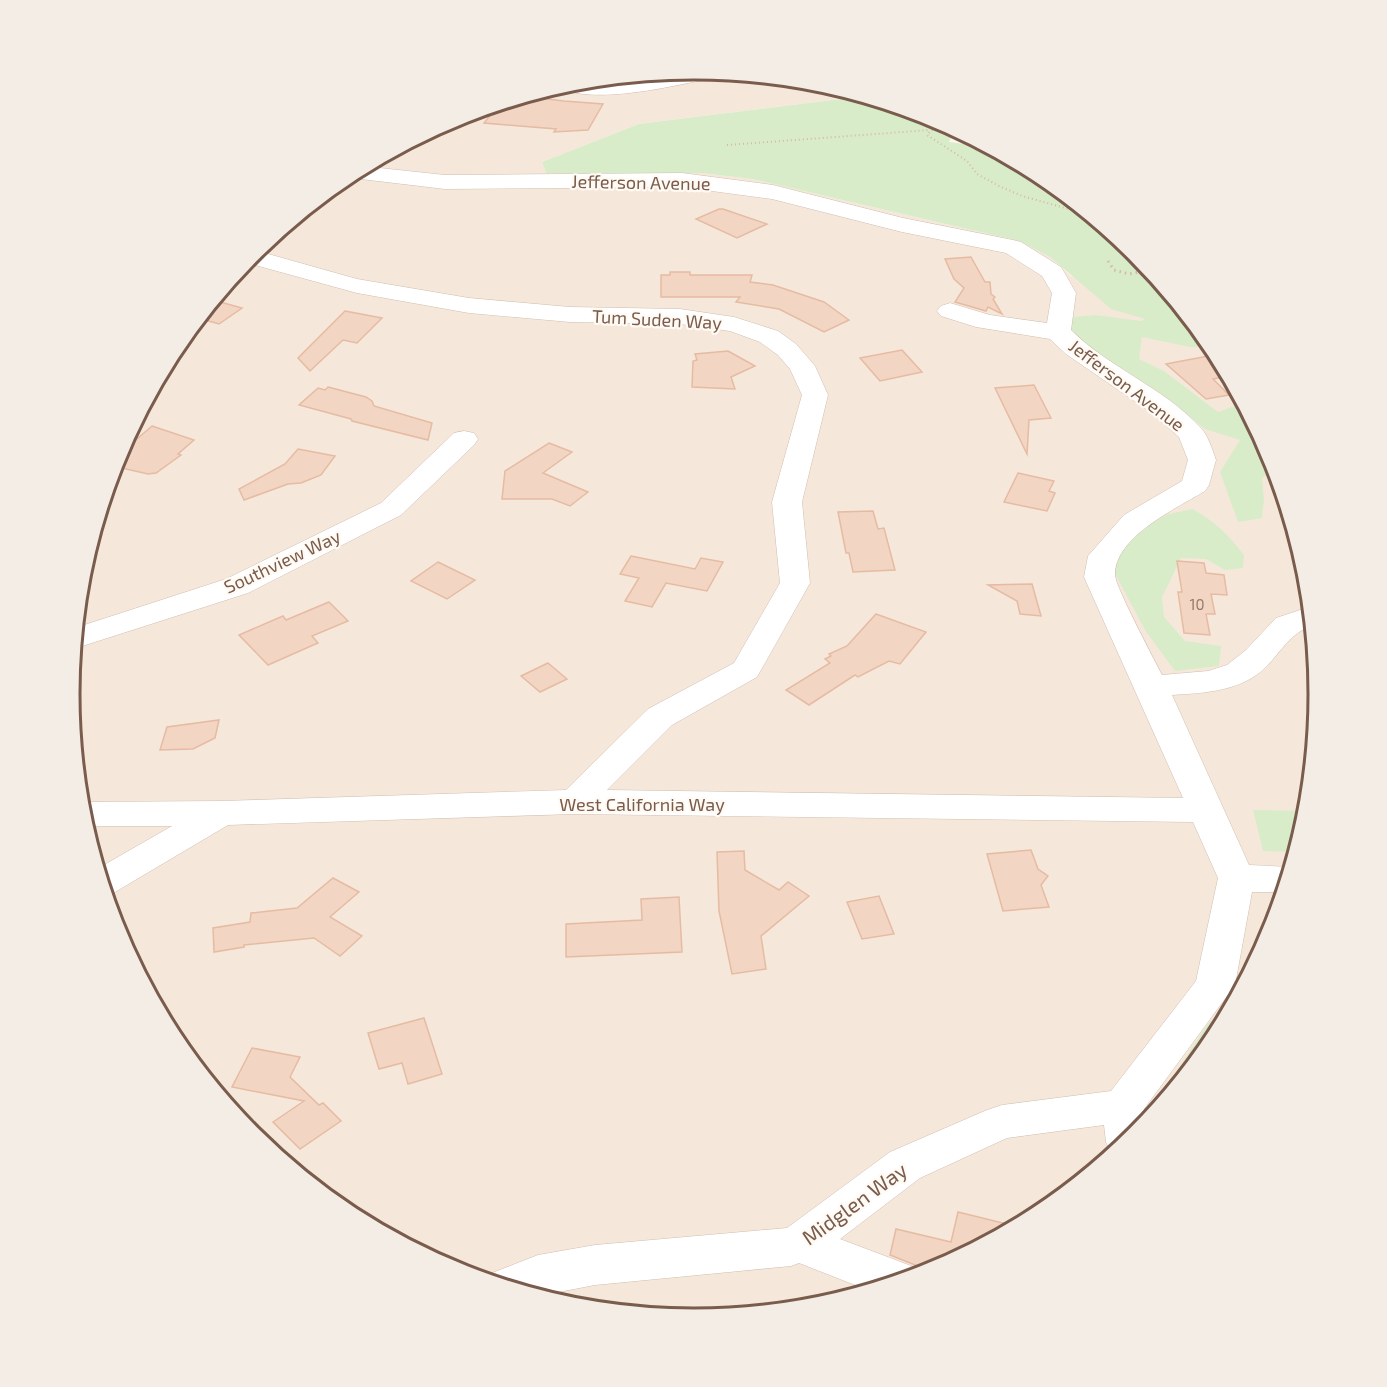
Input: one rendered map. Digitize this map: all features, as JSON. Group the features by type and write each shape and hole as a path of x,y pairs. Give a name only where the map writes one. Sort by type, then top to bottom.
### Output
{"street":[{"path":"600,87 628,87 662,81"},
{"name":"Jefferson Avenue","path":"367,174 445,182 682,180 773,192 902,225 1013,247 1052,272 1064,293 1058,332 1075,349 1159,405 1191,433 1202,460 1196,485 1134,521 1103,556 1099,577 1151,686 1236,878"},
{"name":"Tum Suden Way","path":"259,259 406,297 544,314 691,318 732,323 763,333 785,347 812,382 815,395 786,502 795,583 746,670 660,717 575,802"},
{"path":"950,311 970,319 1058,332"},
{"name":"Southview Way","path":"83,636 237,586 391,509 464,439"},
{"path":"1151,686 1224,678 1238,672 1257,658 1287,623 1303,618"},
{"name":"West California Way","path":"91,814 221,813 575,802 1204,810"},
{"path":"108,879 221,813"},
{"path":"1125,1124 1215,985 1236,878 1279,879"},
{"name":"Midglen Way","path":"520,1282 538,1275 595,1265 791,1247 800,1244 905,1165 1002,1122 1125,1124"},
{"path":"800,1244 886,1277"}],"path":[{"path":"727,145 934,129"},
{"path":"931,130 927,135 966,161 977,174 1022,196 1072,210"},
{"path":"1108,261 1114,270 1129,274 1140,272"}],"shaded area":[{"path":"694,80 774,85 845,98 639,124 542,162 546,173 702,173 752,179 1019,241 1050,257 1071,276 1188,330 1204,352 1244,422 1275,496 1296,574 1306,653 1308,694 1302,774 1287,852 1275,891 1244,965 1204,1035 1181,1067 1128,1128 1067,1181 1035,1204 965,1244 928,1261 852,1287 813,1296 774,1302 694,1308 613,1302 574,1296 535,1287 459,1261 386,1225 352,1204 320,1181 259,1128 206,1067 183,1035 143,965 126,928 100,852 91,813 81,734 80,694 81,653 91,574 100,535 126,459 162,386 183,352 206,320 259,259 320,206 352,183 422,143 459,126 535,100 574,91 653,81"}],"green space":[{"path":"845,98 928,126 951,137 949,142 967,144 1035,183 1067,206 1128,259 1181,320 1200,347 1142,337 1139,359 1164,371 1218,412 1235,406 1267,475 1262,478 1264,499 1262,518 1238,522 1220,472 1240,440 1205,429 1128,372 1074,340 1063,318 1095,315 1141,321 1145,319 1111,309 1050,257 1019,241 752,179 702,173 546,173 542,162 639,124"},
{"path":"1192,509 1214,523 1233,541 1244,555 1243,568 1225,570 1206,559 1181,558 1162,597 1164,617 1185,641 1221,646 1219,666 1175,671 1145,630 1112,568 1118,550 1140,531 1165,515"},
{"path":"1253,810 1296,811 1287,852 1263,851"},
{"path":"1209,1022 1212,1022 1175,1075"}],"building":[{"path":"542,98 603,104 588,130 554,132 556,129 484,123 491,114"},
{"path":"719,209 767,224 737,238 696,219"},
{"path":"971,257 985,282 990,282 991,294 995,297 993,299 1002,314 988,307 986,311 955,302 964,288 954,279 945,259"},
{"path":"670,272 690,272 690,275 752,275 750,282 773,285 824,302 849,320 824,332 779,309 736,302 740,297 661,297 661,275 670,275"},
{"path":"221,302 242,308 219,324 206,320"},
{"path":"345,311 382,318 357,343 343,340 310,371 298,358"},
{"path":"902,350 922,372 880,381 860,358"},
{"path":"728,351 755,366 731,377 735,389 692,387 693,361 697,360 695,354"},
{"path":"1207,356 1220,378 1213,379 1229,395 1206,399 1166,364"},
{"path":"1034,385 1051,418 1029,420 1027,454 995,388"},
{"path":"328,387 366,397 372,401 374,406 432,423 428,440 299,405 318,388 325,390"},
{"path":"152,426 194,440 178,454 181,455 156,473 148,474 123,468 134,441"},
{"path":"549,443 572,452 543,473 588,492 570,506 552,499 502,499 505,471"},
{"path":"298,449 335,456 321,475 244,500 239,489 285,464"},
{"path":"1018,473 1054,481 1049,491 1055,493 1047,511 1004,502"},
{"path":"873,511 878,529 884,528 895,570 853,572 849,553 846,553 838,512"},
{"path":"631,556 695,569 701,558 723,562 707,591 666,583 652,607 625,601 639,578 620,574"},
{"path":"1177,561 1204,563 1206,573 1224,575 1227,595 1211,594 1215,614 1206,614 1210,635 1184,633 1178,592 1182,592"},
{"path":"438,562 475,580 447,599 411,581"},
{"path":"1032,584 1041,616 1020,614 1017,601 988,585"},
{"path":"329,602 348,621 312,636 318,643 268,665 239,635 283,616 286,620"},
{"path":"876,614 926,632 900,664 889,661 858,677 855,675 809,705 786,690 830,663 825,659 831,656 829,654 847,646"},
{"path":"548,663 567,679 540,692 521,676"},
{"path":"219,720 215,738 193,749 160,750 167,727"},
{"path":"1031,850 1038,869 1048,876 1041,885 1049,907 1003,911 987,854"},
{"path":"744,851 745,870 779,890 788,882 809,896 761,936 766,969 732,974 719,911 717,852"},
{"path":"333,878 359,892 330,917 362,936 340,956 314,938 244,945 244,947 214,952 213,928 250,922 251,913 297,908"},
{"path":"879,896 894,934 862,939 847,902"},
{"path":"679,897 682,952 566,957 566,924 642,920 641,899"},
{"path":"424,1018 442,1074 408,1084 402,1063 379,1069 368,1033"},
{"path":"252,1048 300,1057 290,1077 319,1105 323,1103 341,1121 300,1149 273,1122 304,1101 232,1087"},
{"path":"958,1212 1003,1223 965,1244 916,1265 890,1255 896,1229 951,1242"}]}
